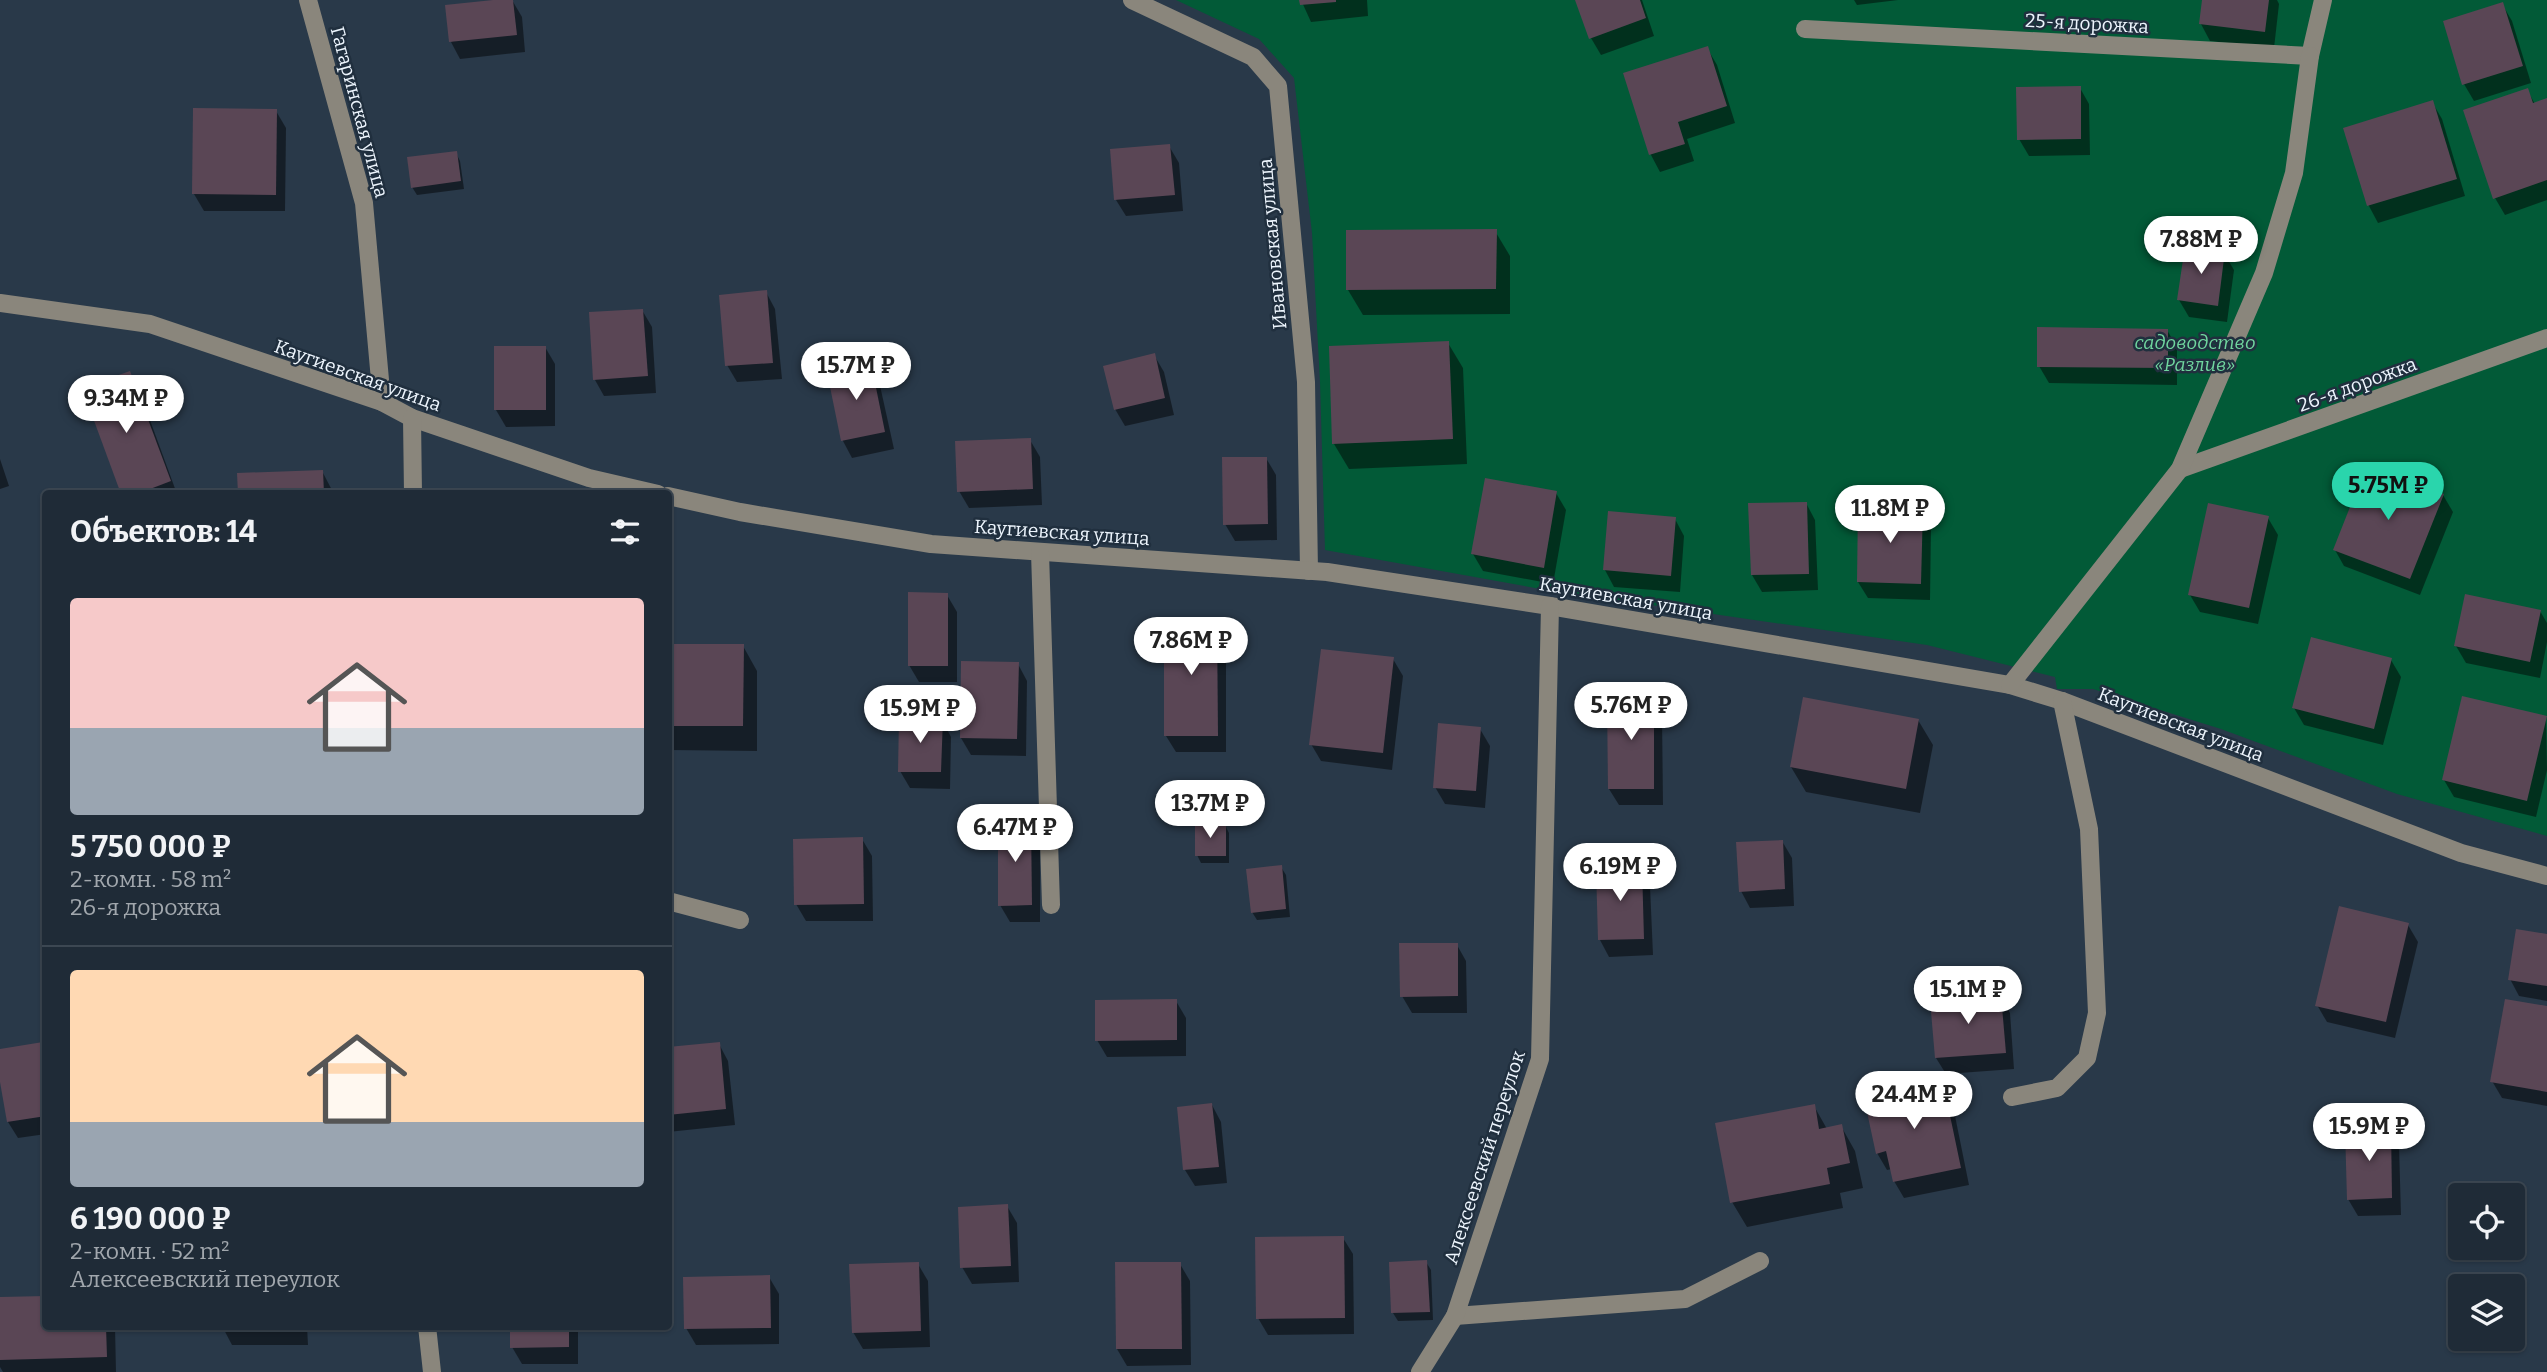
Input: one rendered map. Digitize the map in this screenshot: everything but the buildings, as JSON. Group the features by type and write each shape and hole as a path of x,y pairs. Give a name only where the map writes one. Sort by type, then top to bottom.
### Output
{"street":[{"name":"Гагаринская улица","path":"308,0 364,203 382,402"},
{"name":"Ивановская улица","path":"1132,0 1253,57 1279,86 1306,382 1309,571"},
{"path":"2010,685 2180,469 2264,272 2294,173 2310,56 2323,0"},
{"name":"25-я дорожка","path":"1805,29 2310,56"},
{"name":"Каугиевская улица","path":"0,303 150,324 382,402 412,418 589,478 641,490"},
{"name":"26-я дорожка","path":"2180,469 2547,338"},
{"path":"412,418 413,490"},
{"name":"Каугиевская улица","path":"672,497 740,512 931,544 1309,571 1550,606 2010,685 2062,701 2461,853 2547,876"},
{"path":"1040,552 1051,905"},
{"name":"Алексеевский переулок","path":"1420,1372 1455,1316 1540,1059 1550,606"},
{"path":"2012,1097 2057,1088 2087,1058 2097,1013 2089,829 2062,701"},
{"path":"672,902 740,920"},
{"path":"1455,1316 1685,1299 1760,1261"},
{"path":"427,1330 432,1372"}],"green space":[{"name":"садоводство «Разлив»","path":"1176,0 2547,0 2547,836 2397,794 2221,729 2093,689 2057,689 2055,677 1927,645 1535,588 1325,550 1312,233 1294,78 1259,39"}]}
